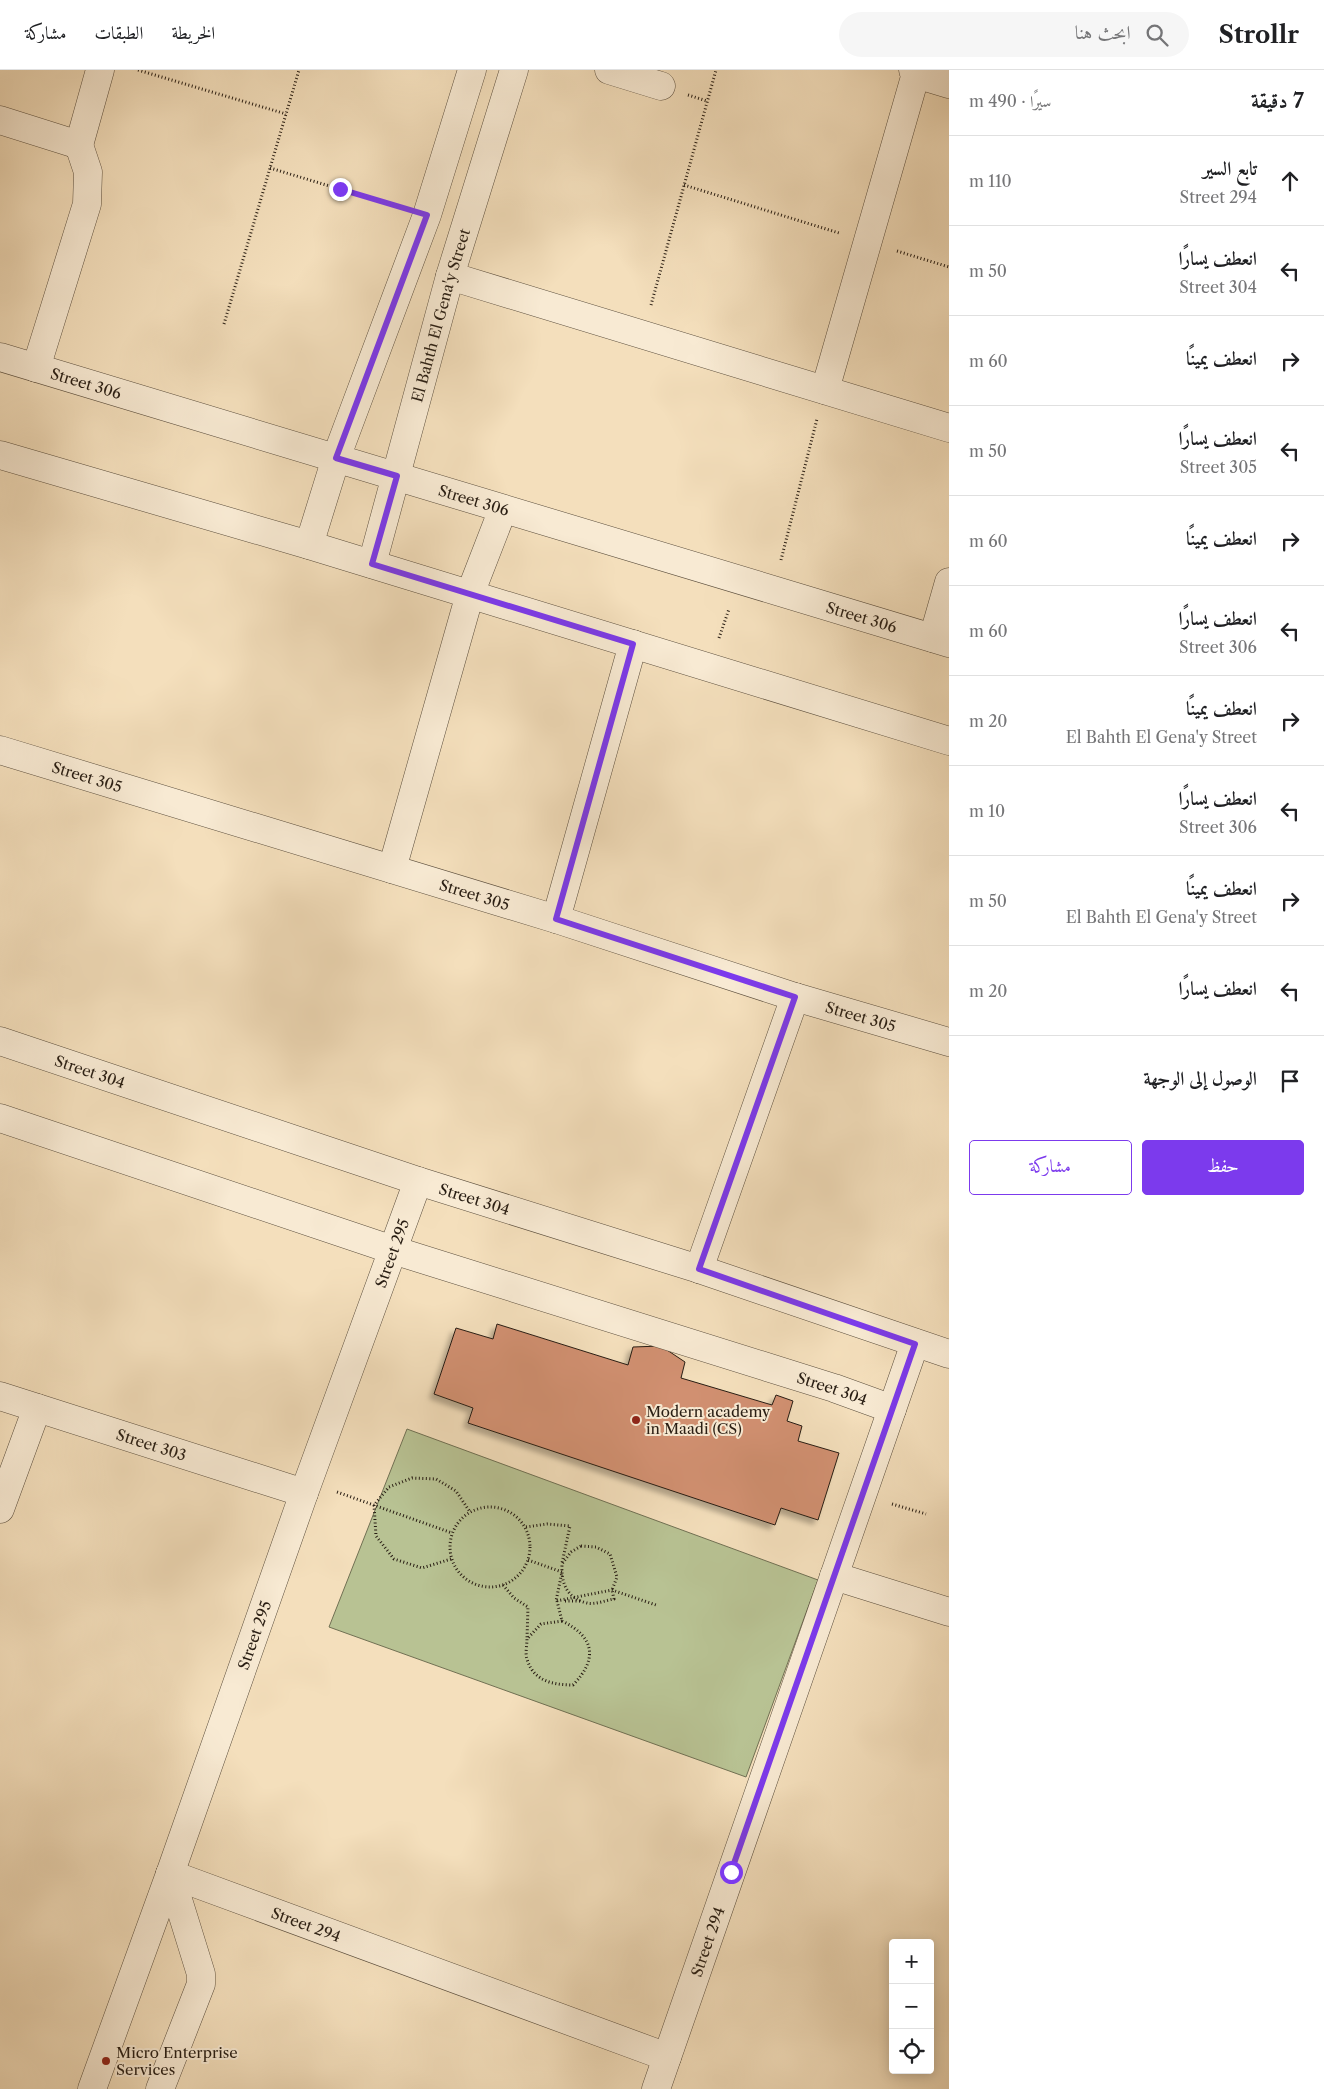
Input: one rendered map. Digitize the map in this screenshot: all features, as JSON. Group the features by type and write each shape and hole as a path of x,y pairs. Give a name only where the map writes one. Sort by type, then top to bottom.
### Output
{"street":[{"path":"36,368 87,204 88,172 79,145 100,70"},
{"path":"309,545 336,458 427,215 472,70"},
{"name":"El Bahth El Gena'y Street","path":"372,564 450,276 514,70"},
{"path":"609,70 662,86"},
{"path":"825,390 915,71 949,84"},
{"path":"0,120 79,145"},
{"path":"450,276 949,428"},
{"name":"Street 306","path":"0,357 941,641"},
{"path":"0,455 309,545 949,741"},
{"path":"392,869 470,594 503,509"},
{"path":"941,641 949,582"},
{"path":"556,919 633,644"},
{"name":"Street 305","path":"0,750 556,919 795,997 949,1042"},
{"path":"699,1269 795,997"},
{"name":"Street 304","path":"0,1041 418,1180 699,1269 949,1354"},
{"name":"Street 304","path":"0,1118 393,1250 825,1385 892,1409"},
{"name":"Street 295","path":"92,2089 306,1487 418,1180"},
{"name":"Street 294","path":"656,2089 915,1344"},
{"name":"Street 303","path":"0,1396 306,1487"},
{"path":"0,1509 37,1408"},
{"path":"834,1576 949,1612"},
{"path":"160,2089 201,1984 201,1974 170,1874"},
{"name":"Street 294","path":"170,1874 667,2057"}],"path":[{"path":"138,70 286,114"},
{"path":"224,324 299,70"},
{"path":"642,334 716,70"},
{"path":"270,168 427,215"},
{"path":"684,185 949,268"},
{"path":"773,590 825,390"},
{"path":"709,668 739,580"},
{"path":"452,1559 422,1568 394,1559 376,1536 374,1505 389,1487 412,1478 436,1479 456,1491 470,1512"},
{"path":"306,1487 374,1505 452,1533"},
{"path":"482,1506 495,1506 507,1509 518,1516 526,1527 531,1549 523,1571 514,1580 503,1585 491,1587 478,1586 466,1580 457,1571 452,1559 450,1546 452,1533 459,1521 470,1512 482,1506"},
{"path":"526,1527 548,1524 570,1526 562,1564 564,1587 571,1595 586,1603 614,1599 612,1590 617,1577 610,1554 596,1546 581,1546 571,1552 562,1564"},
{"path":"528,1560 562,1572"},
{"path":"562,1572 556,1601 562,1621"},
{"path":"503,1585 514,1598 528,1607 526,1659 535,1675 560,1685 573,1685 584,1673 590,1659 587,1641 577,1628 562,1621 541,1624 527,1639"},
{"path":"556,1601 612,1590 656,1606"},
{"path":"556,1601 602,1601"}],"green space":[{"path":"407,1429 818,1580 746,1777 329,1627"}],"building":[{"path":"497,1324 628,1365 633,1347 661,1346 685,1362 681,1378 772,1405 776,1395 793,1401 787,1421 802,1426 798,1441 839,1453 818,1520 781,1508 775,1525 468,1423 473,1408 434,1394 456,1328 493,1339"}],"place":[{"name":"Modern academy in Maadi (CS)","path":"636,1420"},
{"name":"Micro Enterprise Services","path":"106,2061"}],"route":[{"path":"340,189 427,215 336,458 397,476 372,564 633,644 556,919 795,997 699,1269 915,1344 731,1872"}]}
